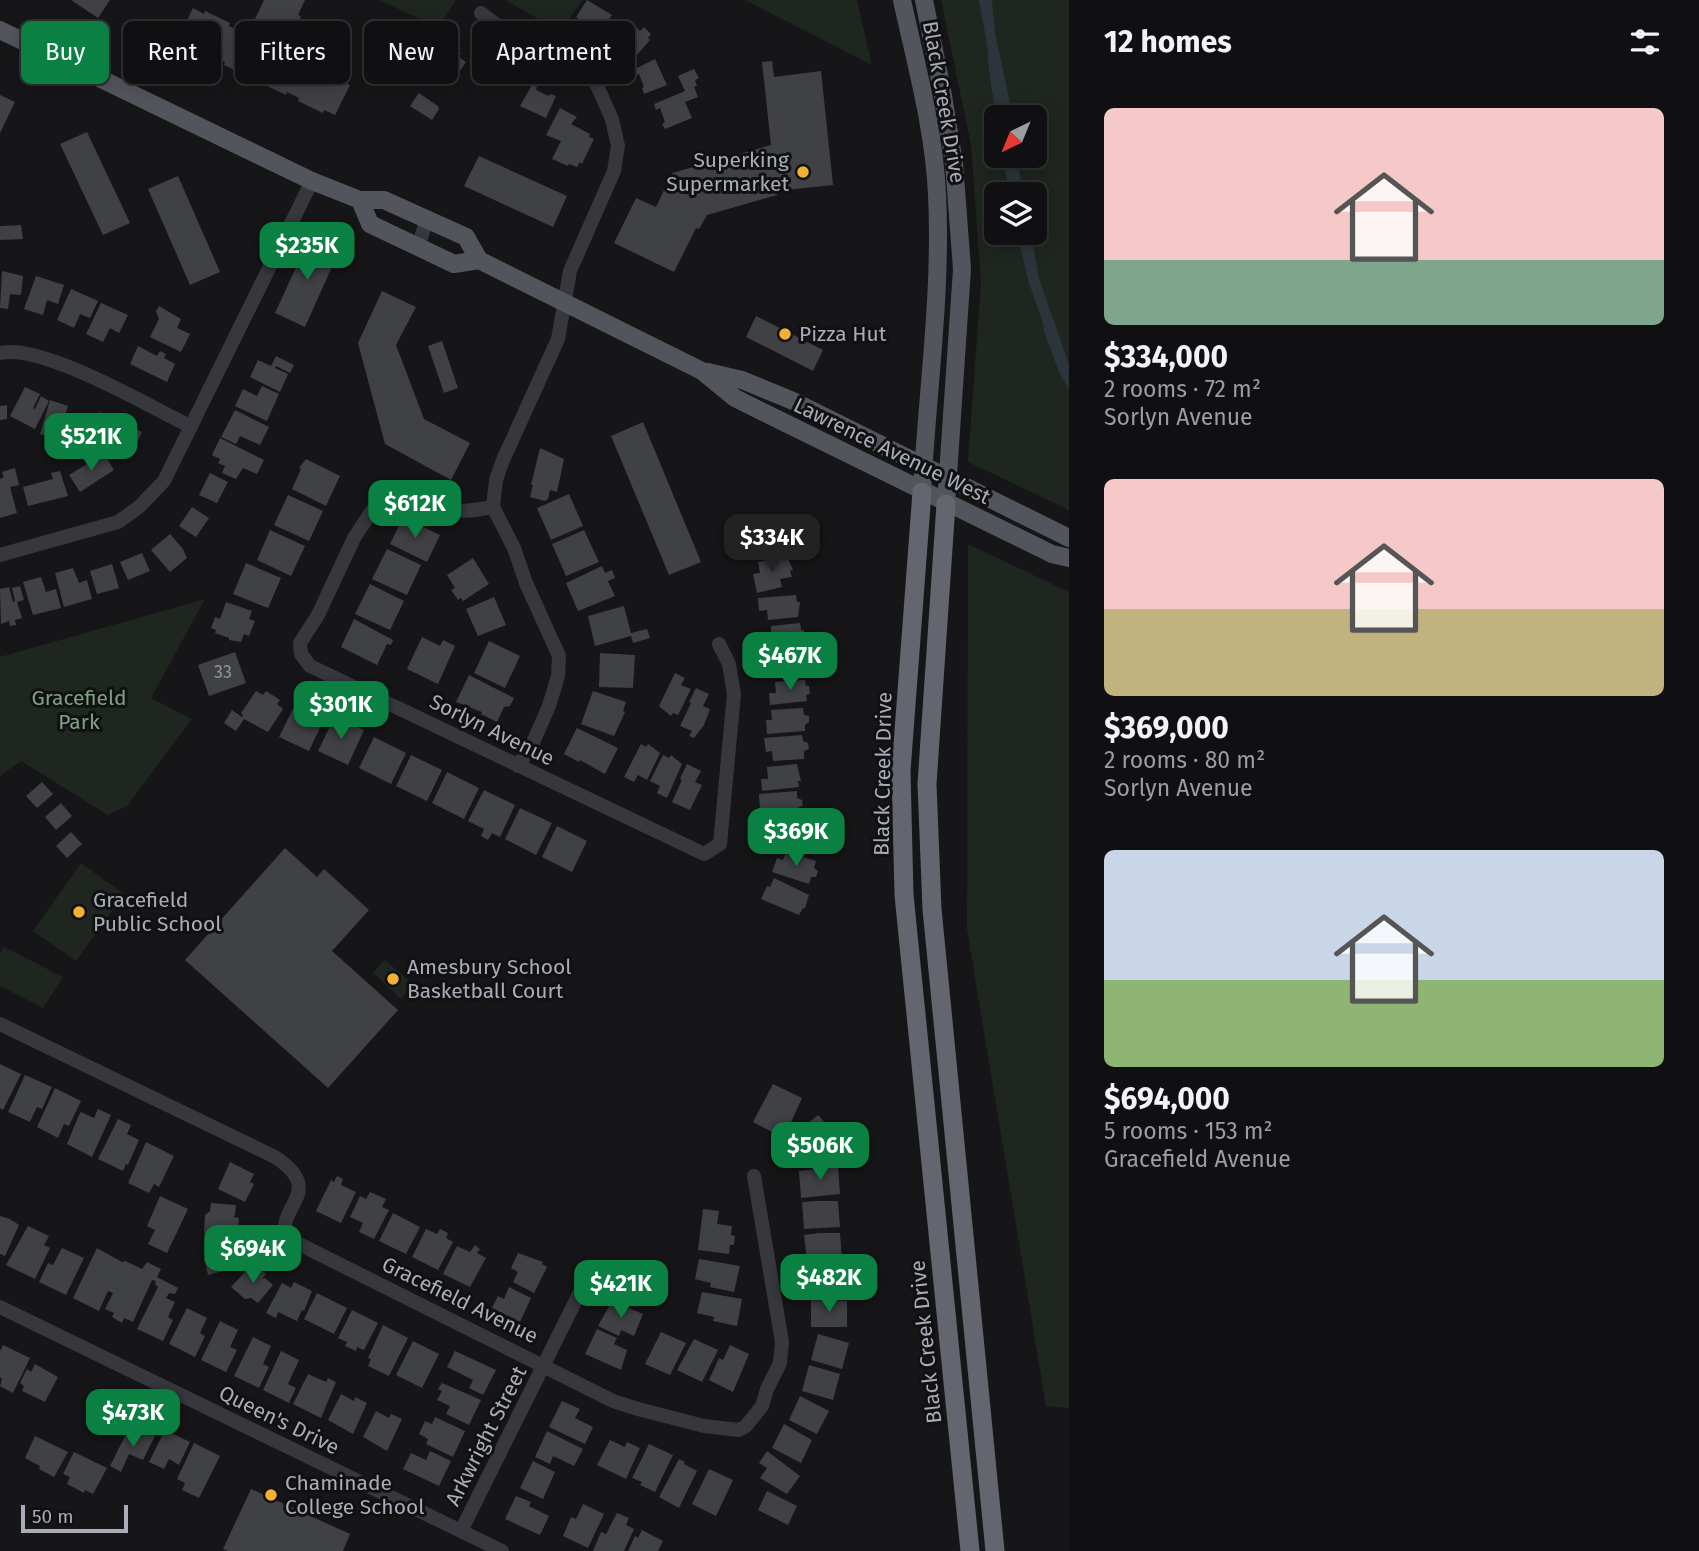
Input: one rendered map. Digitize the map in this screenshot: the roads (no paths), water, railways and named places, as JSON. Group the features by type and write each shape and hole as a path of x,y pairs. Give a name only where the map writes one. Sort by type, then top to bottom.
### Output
{"highway":[{"name":"Black Creek Drive","path":"922,492 901,771 904,895 970,1551"},
{"name":"Black Creek Drive","path":"946,504 927,785 932,895 995,1551"}],"main road":[{"name":"Black Creek Drive","path":"902,0 926,109 937,191 937,288 922,492"},
{"name":"Black Creek Drive","path":"923,0 943,90 954,163 962,269 946,504"},
{"name":"Lawrence Avenue West","path":"0,30 312,181 360,200 384,200 466,237 479,260"},
{"name":"Lawrence Avenue West","path":"360,200 370,224 454,264 479,260 565,301 702,371 735,398 946,504 1052,554 1069,558"},
{"name":"Lawrence Avenue West","path":"702,371 742,380 780,396 1069,538"}],"street":[{"path":"481,13 515,39 594,79 612,119 618,146 614,171 570,271 558,339 502,460 496,480 494,507 559,656 558,676 549,706 532,745 518,766"},
{"path":"0,555 118,522 139,507 164,481 312,181"},
{"path":"418,247 427,219"},
{"path":"0,352 13,350 45,357 190,426"},
{"name":"Sorlyn Avenue","path":"494,507 478,510 442,508 401,489 385,491 354,538 318,615 300,642 300,654 310,666 704,854 720,844 734,690 729,664 719,644"},
{"name":"Gracefield Avenue","path":"0,1024 275,1157 291,1168 298,1178 299,1196 286,1224 285,1231 289,1239 614,1401 704,1426 739,1430 746,1426 762,1406 766,1389 780,1363 782,1342 754,1176"},
{"name":"Arkwright Street","path":"461,1531 584,1284"},
{"name":"Queen's Drive","path":"0,1307 502,1551"}],"place":[{"name":"Superking Supermarket","path":"803,172"},
{"name":"Pizza Hut","path":"785,334"},
{"name":"Gracefield Public School","path":"79,912"},
{"name":"Amesbury School Basketball Court","path":"393,979"},
{"name":"Chaminade College School","path":"271,1495"}],"park label":[{"name":"Gracefield Park","path":"79,710"}]}
